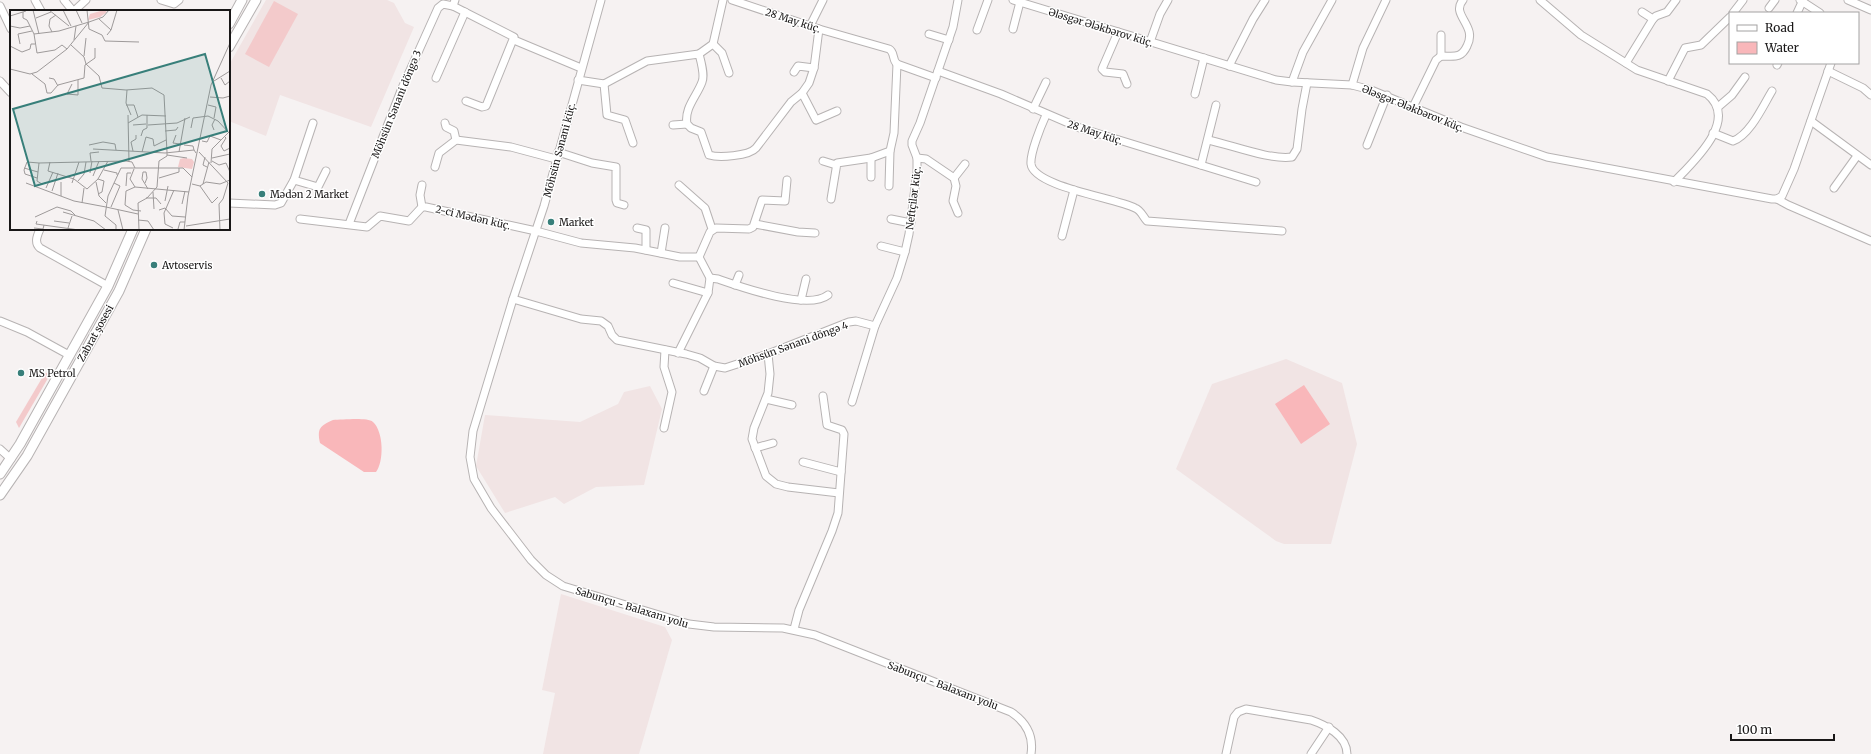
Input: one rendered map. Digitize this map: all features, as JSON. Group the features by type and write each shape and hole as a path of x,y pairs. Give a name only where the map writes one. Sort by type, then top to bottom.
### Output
{"main road":[{"path":"230,22 242,0"},
{"path":"230,45 256,0"},
{"path":"0,474 11,459 108,286 133,230"},
{"name":"Zabrat şosesi","path":"0,495 27,456 119,291 146,230"}],"street":[{"path":"35,0 41,10"},
{"path":"64,0 72,10"},
{"path":"74,10 86,0"},
{"path":"161,0 174,4 179,0"},
{"name":"Möhsün Sənani küç.","path":"513,299 536,231 601,0"},
{"path":"578,80 604,84 647,61 699,54 713,44 723,0"},
{"name":"28 May küç.","path":"733,0 819,29 889,49 892,52 894,60 897,64 937,74 1001,94 1046,115 1080,128 1256,182"},
{"path":"810,26 823,0"},
{"name":"Neftçilər küç.","path":"852,402 874,326 897,278 905,252 918,172 917,158 912,141 949,40 955,19 958,0"},
{"path":"977,30 988,0"},
{"path":"1150,42 1160,14 1168,0"},
{"path":"1229,66 1246,31 1265,0"},
{"path":"1292,82 1303,52 1332,0"},
{"path":"1352,85 1363,48 1386,0"},
{"path":"1413,107 1436,60 1441,56 1458,56 1462,54 1469,42 1470,31 1459,10 1459,5 1463,0"},
{"path":"1626,63 1653,19 1656,16 1667,12 1676,0"},
{"path":"1734,12 1743,0"},
{"path":"1770,8 1775,0"},
{"path":"1797,12 1802,0 1819,12"},
{"path":"1848,0 1871,10"},
{"path":"1013,29 1017,1"},
{"name":"Ələsgər Ələkbərov küç.","path":"1017,1 1229,66 1292,82 1352,85 1387,95 1461,127 1547,157 1674,182 1777,199 1871,241"},
{"path":"1545,2 1581,35 1626,63 1668,82 1707,94 1714,100 1718,107 1718,117 1713,133 1697,158 1674,182"},
{"path":"454,3 465,12 513,35 514,40 486,106 482,108 466,101"},
{"name":"Möhsün Sənani döngə 3","path":"349,224 404,82 438,8 443,4 454,3"},
{"path":"0,6 10,27"},
{"path":"436,78 465,12"},
{"path":"1642,12 1653,19"},
{"path":"1668,82 1685,48 1701,45 1729,18"},
{"path":"699,54 703,78 692,101 687,116 687,124 691,128 701,132 709,155 716,157 749,153 756,148 791,102 802,93 809,83 814,68 819,29"},
{"path":"1118,32 1102,68 1105,72 1123,74 1127,84"},
{"path":"929,34 949,40"},
{"path":"1441,35 1441,56"},
{"path":"514,40 581,68"},
{"path":"713,44 722,53 730,73"},
{"path":"1195,94 1204,58"},
{"path":"889,186 890,151 894,133 897,64"},
{"path":"1777,199 1782,196 1794,169 1831,64"},
{"path":"794,72 798,66 814,68"},
{"path":"1828,71 1863,88 1871,95"},
{"path":"1718,107 1732,96 1745,77"},
{"path":"0,81 10,92"},
{"path":"1033,109 1046,82"},
{"path":"1208,140 1255,152 1286,158 1292,157 1297,149 1307,83"},
{"path":"604,84 607,115 625,120 633,142"},
{"path":"1713,133 1733,141 1738,139 1744,134 1757,116 1772,91"},
{"path":"802,93 816,120 837,111"},
{"path":"1367,145 1387,95"},
{"path":"1201,166 1216,105"},
{"path":"1046,115 1038,135 1031,164 1034,172 1040,177 1074,190 1136,208 1145,219 1153,222 1282,231"},
{"path":"1811,121 1871,165"},
{"path":"230,203 279,204 284,200 294,180 313,123"},
{"path":"445,123 446,127 454,131 456,140"},
{"path":"673,125 687,124"},
{"path":"435,167 439,153 456,140 511,147 556,159"},
{"path":"823,161 836,165 837,163 871,158 890,151"},
{"path":"558,152 592,163 616,167 616,200 617,203 624,205"},
{"path":"1834,188 1857,156"},
{"path":"870,177 871,158"},
{"path":"917,158 926,159 954,178 956,186 953,200 958,213"},
{"path":"954,178 965,164"},
{"path":"831,199 836,165"},
{"path":"294,180 318,187 326,171"},
{"path":"712,229 749,229 755,224 762,200 785,201 787,180"},
{"path":"422,185 420,195 422,207"},
{"path":"679,185 705,208 712,229 699,256"},
{"path":"1062,236 1074,190"},
{"name":"2-ci Mədən küç.","path":"300,220 367,227 380,216 409,221 422,207 432,207 536,231"},
{"path":"891,219 911,222"},
{"path":"755,224 798,232 814,233"},
{"path":"637,228 646,230 646,250"},
{"path":"661,253 665,228"},
{"path":"40,230 36,241 40,248 108,286"},
{"path":"536,231 581,243 646,250 680,257 699,256"},
{"path":"881,246 905,252"},
{"path":"678,352 708,293 710,278 699,256"},
{"path":"735,285 739,275"},
{"path":"710,278 774,297 801,300 821,299 828,295"},
{"path":"801,300 806,279"},
{"path":"673,283 708,293"},
{"name":"Möhsün Sənani döngə 4","path":"513,299 581,320 601,321 608,326 612,335 617,340 678,352 700,358 714,366 725,368 768,354 849,322 856,321 874,326"},
{"name":"Sabunçu - Balaxanı yolu","path":"513,299 473,431 470,464 474,479 481,494 531,560 546,575 563,586 675,621 699,626 794,629 815,635 1011,712 1027,727 1031,742 1031,754"},
{"path":"0,321 27,332 69,355"},
{"path":"664,428 672,392 664,367 665,350"},
{"path":"768,354 770,374 766,399 754,428 752,439 754,448 766,476 776,484 839,493"},
{"path":"704,391 714,366"},
{"path":"794,629 799,610 836,522 844,434 842,430 827,425 823,396"},
{"path":"766,399 792,404"},
{"path":"754,448 774,443"},
{"path":"0,449 11,459"},
{"path":"803,462 841,472"},
{"path":"1226,754 1234,717 1238,712 1246,709 1311,720 1328,727 1344,742 1347,754"},
{"path":"1311,754 1328,727"}],"shaded area":[{"path":"266,0 387,0 394,3 405,23 414,27 371,127 280,95 266,136 230,121 230,63"},
{"path":"274,1 298,14 269,67 245,54"},
{"path":"1286,359 1342,383 1357,444 1331,544 1284,544 1276,541 1176,469 1212,384"},
{"path":"45,373 51,373 19,428 16,422"},
{"path":"650,386 662,409 644,485 596,487 564,504 555,497 505,513 476,466 485,415 580,422 618,404 624,392"},
{"path":"561,594 665,627 672,640 639,754 543,754 555,693 542,690"}],"water":[{"path":"1304,385 1330,424 1301,444 1275,404"},
{"path":"360,419 370,420 373,422 377,427 382,447 379,467 376,472 364,472 320,443 320,428 333,420"}],"place":[{"name":"Mədən 2 Market","path":"262,194"},
{"name":"Market","path":"551,222"},
{"name":"Avtoservis","path":"154,265"},
{"name":"MS Petrol","path":"21,373"}]}
